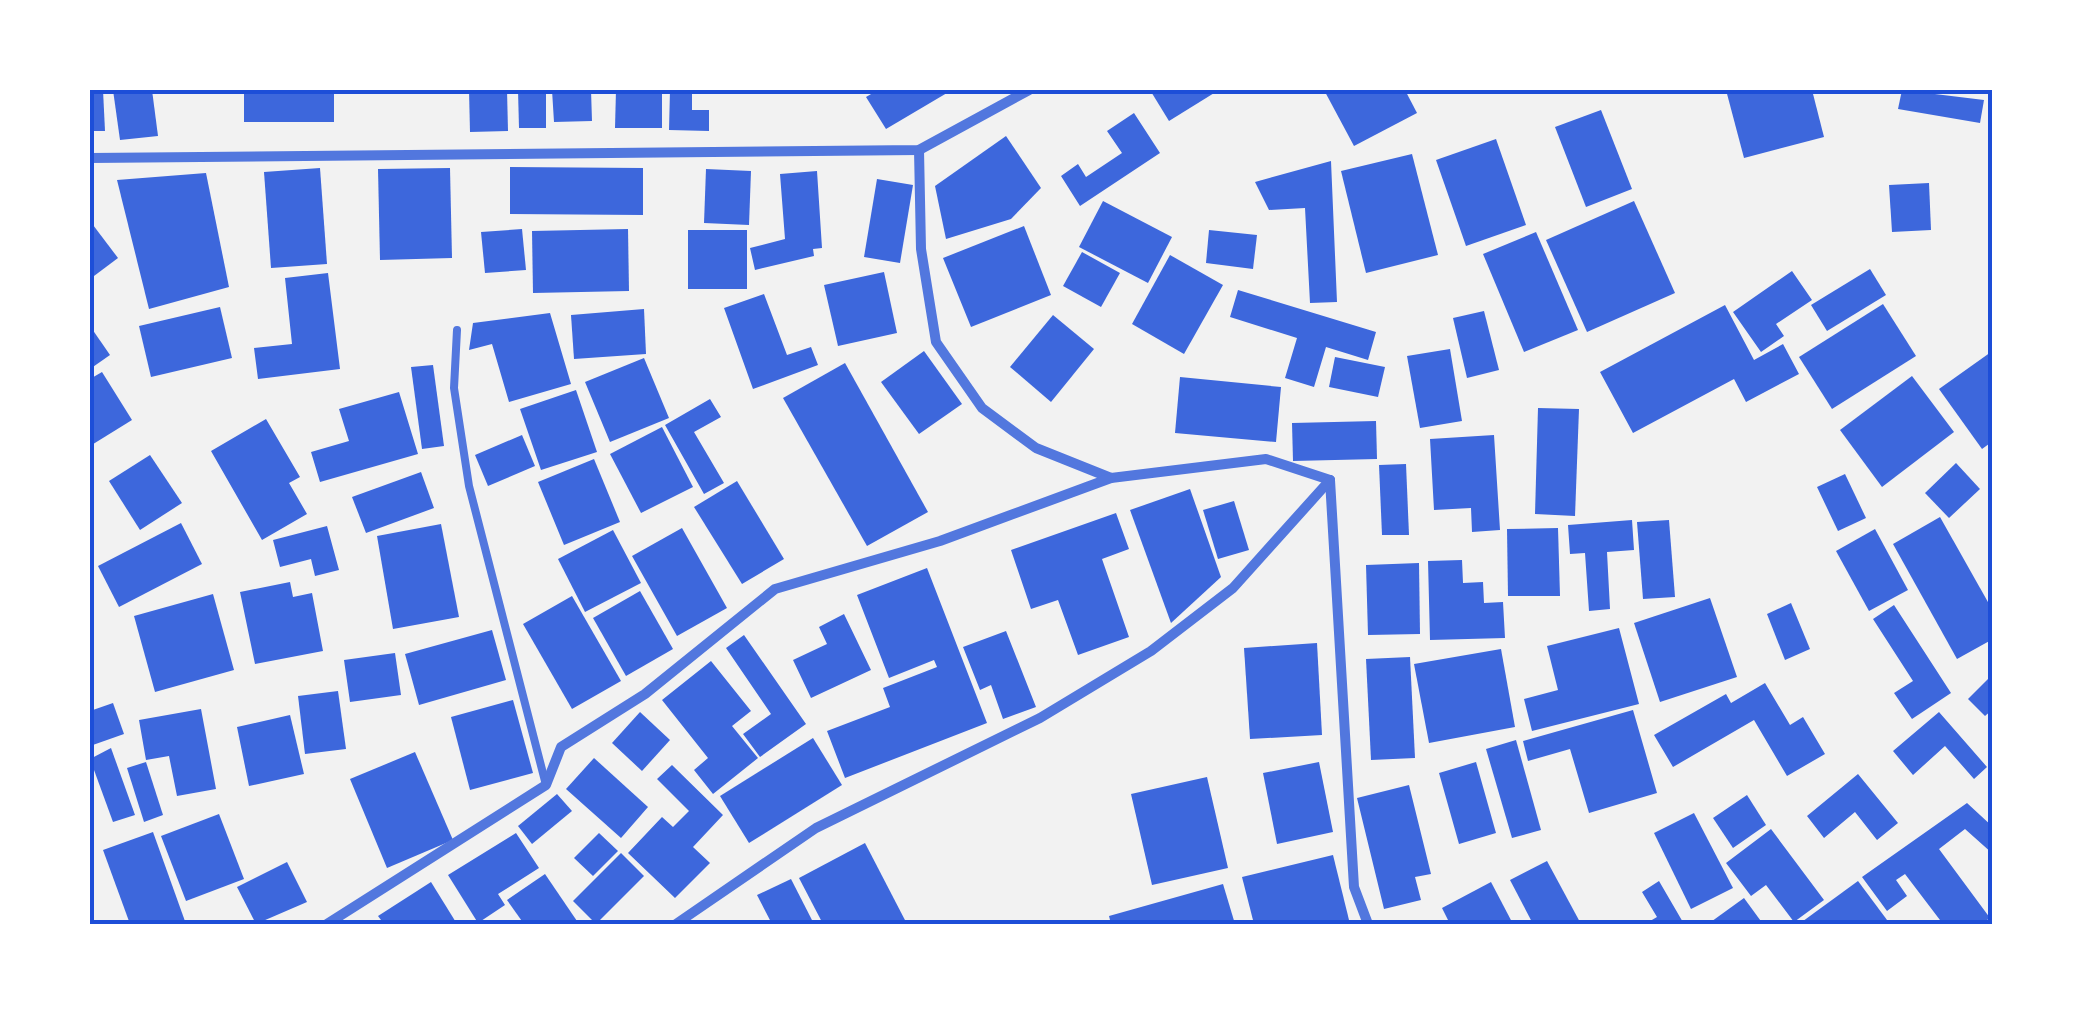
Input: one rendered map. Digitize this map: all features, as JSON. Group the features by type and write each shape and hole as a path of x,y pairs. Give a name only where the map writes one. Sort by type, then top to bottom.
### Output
{"street":[{"path":"90,158 920,150 1029,90"},
{"path":"920,150 921,250 936,342 982,408 1036,448 1110,478"},
{"path":"335,922 546,785 561,747 646,694 776,589 940,542 1110,478 1266,458 1330,480"},
{"path":"676,924 816,828 1040,718 1150,651 1234,588 1330,480"},
{"path":"1330,480 1354,887 1368,924"}],"lane":[{"path":"458,330 454,388 469,486 546,785"}],"building":[{"path":"90,90 103,90 105,131 90,131"},
{"path":"113,90 152,90 158,136 120,140"},
{"path":"244,90 334,90 334,122 244,122"},
{"path":"469,90 507,90 508,131 470,132"},
{"path":"518,90 546,90 546,128 519,128"},
{"path":"552,90 591,90 592,121 554,122"},
{"path":"616,90 662,90 662,128 615,128"},
{"path":"670,90 692,90 692,110 709,110 709,131 669,130"},
{"path":"878,90 952,90 886,129 866,97"},
{"path":"1150,90 1219,90 1169,121"},
{"path":"1324,90 1405,90 1417,113 1354,146"},
{"path":"1726,90 1812,90 1824,137 1744,158"},
{"path":"1902,90 1984,100 1980,123 1898,109"},
{"path":"1601,110 1632,189 1586,207 1555,127"},
{"path":"1134,113 1160,153 1080,206 1061,176 1078,164 1086,177 1122,153 1107,131"},
{"path":"1006,136 1041,188 1011,219 946,239 935,186"},
{"path":"1496,139 1526,225 1466,246 1436,160"},
{"path":"1412,154 1438,255 1366,273 1341,171"},
{"path":"1331,161 1337,302 1310,303 1305,208 1269,210 1255,182"},
{"path":"510,167 643,168 643,215 510,214"},
{"path":"320,168 327,264 271,268 264,172"},
{"path":"450,168 452,258 380,260 378,169"},
{"path":"706,169 751,171 749,225 704,223"},
{"path":"817,171 822,248 813,249 814,256 755,270 750,248 785,239 780,174"},
{"path":"206,173 229,287 149,309 117,180"},
{"path":"877,179 913,185 900,263 864,257"},
{"path":"1929,183 1931,230 1892,232 1889,185"},
{"path":"1103,201 1172,237 1148,283 1079,247"},
{"path":"1634,201 1675,293 1587,332 1546,240"},
{"path":"90,221 118,258 90,279"},
{"path":"1024,226 1051,295 971,327 943,258"},
{"path":"522,229 526,270 485,273 481,232"},
{"path":"628,229 629,291 533,293 532,231"},
{"path":"688,230 747,230 747,289 688,289"},
{"path":"1209,230 1257,235 1253,269 1206,263"},
{"path":"1536,232 1578,330 1524,352 1483,254"},
{"path":"1082,252 1120,273 1101,307 1063,286"},
{"path":"1170,255 1223,285 1184,354 1132,324"},
{"path":"1870,269 1886,295 1827,331 1811,305"},
{"path":"1792,271 1812,300 1776,324 1784,336 1761,352 1733,312"},
{"path":"884,272 897,333 838,346 824,285"},
{"path":"328,273 340,369 258,379 254,348 292,344 285,278"},
{"path":"1238,290 1376,332 1368,360 1326,347 1314,387 1285,378 1297,338 1230,317"},
{"path":"764,294 787,355 811,347 818,365 753,389 724,308"},
{"path":"1883,304 1916,356 1832,409 1799,357"},
{"path":"1725,305 1754,360 1783,344 1799,374 1746,402 1734,379 1633,433 1600,372"},
{"path":"220,307 232,358 151,377 139,326"},
{"path":"644,309 646,354 574,359 571,315"},
{"path":"1484,311 1499,370 1467,378 1453,318"},
{"path":"550,313 571,384 509,402 492,344 469,350 473,323"},
{"path":"1053,315 1094,349 1051,402 1010,367"},
{"path":"90,326 110,355 90,369"},
{"path":"1450,349 1462,421 1420,428 1407,356"},
{"path":"924,351 962,404 919,434 881,382"},
{"path":"1991,352 1993,441 1982,449 1939,389"},
{"path":"1335,357 1385,367 1378,397 1329,387"},
{"path":"644,358 669,418 610,442 585,382"},
{"path":"845,363 928,512 867,546 783,398"},
{"path":"433,365 444,446 422,449 411,367"},
{"path":"102,372 132,420 90,446 90,379"},
{"path":"1912,376 1954,432 1882,487 1840,430"},
{"path":"1180,377 1281,387 1276,442 1175,433"},
{"path":"576,390 597,452 541,470 520,409"},
{"path":"399,392 418,454 320,482 311,452 349,441 339,409"},
{"path":"710,399 721,417 694,432 724,483 704,494 665,425"},
{"path":"1538,408 1579,409 1575,516 1535,514"},
{"path":"266,419 300,477 289,483 307,514 262,540 211,451"},
{"path":"1376,421 1377,459 1293,461 1292,423"},
{"path":"662,427 693,487 641,513 610,454"},
{"path":"522,435 535,466 488,486 475,455"},
{"path":"1494,435 1500,530 1472,532 1471,508 1434,510 1430,439"},
{"path":"150,455 182,503 140,530 109,481"},
{"path":"594,459 620,522 564,545 538,482"},
{"path":"1956,463 1980,489 1949,518 1925,493"},
{"path":"1406,464 1409,535 1382,535 1379,465"},
{"path":"421,472 434,508 366,533 352,497"},
{"path":"1845,474 1866,518 1838,531 1817,487"},
{"path":"737,481 784,559 742,584 694,507"},
{"path":"1190,489 1221,577 1171,623 1130,510"},
{"path":"1234,501 1249,550 1218,559 1203,510"},
{"path":"1116,513 1129,549 1102,559 1129,637 1078,655 1058,600 1031,609 1011,550"},
{"path":"1940,517 1993,611 1993,639 1957,659 1893,544"},
{"path":"1632,520 1634,550 1607,552 1610,609 1589,611 1585,553 1570,554 1568,525"},
{"path":"1669,520 1675,597 1643,599 1637,522"},
{"path":"181,523 202,564 119,607 98,566"},
{"path":"441,524 459,617 393,629 377,536"},
{"path":"327,526 339,570 315,576 311,559 280,567 273,540"},
{"path":"682,528 727,608 677,636 632,556"},
{"path":"1558,528 1560,596 1508,596 1507,529"},
{"path":"1875,529 1908,590 1869,611 1836,551"},
{"path":"613,530 641,583 585,612 558,559"},
{"path":"1462,560 1463,583 1483,582 1484,603 1503,602 1505,638 1430,640 1428,561"},
{"path":"1419,563 1420,634 1368,635 1366,565"},
{"path":"927,568 987,723 845,778 827,731 890,707 883,688 937,667 934,660 889,678 857,595"},
{"path":"290,582 293,597 312,593 323,651 255,664 240,592"},
{"path":"640,591 673,649 626,676 593,618"},
{"path":"213,594 234,670 155,692 134,616"},
{"path":"572,596 621,681 572,709 523,624"},
{"path":"1710,598 1737,677 1660,702 1634,623"},
{"path":"1791,603 1810,649 1785,660 1767,614"},
{"path":"1894,605 1951,693 1912,719 1894,693 1913,681 1873,619"},
{"path":"844,614 871,670 811,698 793,660 827,644 819,627"},
{"path":"1619,628 1639,704 1532,731 1524,699 1558,690 1547,646"},
{"path":"492,630 506,680 419,705 405,654"},
{"path":"1006,631 1036,707 1003,719 991,685 980,690 963,647"},
{"path":"744,635 806,724 760,757 743,734 771,714 726,648"},
{"path":"1317,643 1322,735 1250,739 1244,648"},
{"path":"1501,649 1515,727 1429,743 1414,664"},
{"path":"395,653 401,695 350,702 344,660"},
{"path":"1410,657 1415,758 1371,760 1366,659"},
{"path":"711,661 751,711 732,726 758,758 713,794 694,770 708,758 662,700"},
{"path":"1993,674 1993,709 1985,716 1968,699"},
{"path":"1765,683 1790,725 1803,717 1825,754 1787,776 1754,720 1673,767 1654,735 1726,694 1731,703"},
{"path":"338,691 346,749 305,754 298,696"},
{"path":"513,700 533,773 470,790 451,717"},
{"path":"113,703 124,734 90,746 90,711"},
{"path":"201,709 216,789 177,796 169,756 146,760 139,720"},
{"path":"1633,710 1657,793 1589,813 1570,749 1528,761 1523,741"},
{"path":"640,712 670,740 642,771 612,743"},
{"path":"1939,712 1987,767 1974,779 1945,746 1913,775 1893,751"},
{"path":"290,715 304,774 249,786 237,727"},
{"path":"813,738 842,785 749,843 720,796"},
{"path":"1516,740 1541,830 1512,838 1486,749"},
{"path":"111,748 135,815 113,822 90,759"},
{"path":"415,752 453,840 387,868 350,779"},
{"path":"594,758 648,807 621,838 566,789"},
{"path":"146,762 163,815 144,822 127,768"},
{"path":"1319,762 1333,832 1277,844 1263,773"},
{"path":"1476,762 1496,833 1459,844 1439,773"},
{"path":"672,765 723,815 693,847 710,863 675,898 628,853 662,817 673,827 689,811 657,779"},
{"path":"1858,774 1898,823 1877,840 1855,812 1824,838 1807,816"},
{"path":"1207,777 1228,868 1152,885 1131,794"},
{"path":"1409,785 1431,874 1415,877 1421,900 1384,909 1357,798"},
{"path":"557,794 572,811 532,844 518,826"},
{"path":"1747,795 1766,825 1733,848 1713,818"},
{"path":"1967,803 1993,827 1993,854 1965,829 1939,849 1990,918 1981,924 1943,924 1905,874 1896,880 1907,896 1887,911 1862,877"},
{"path":"1694,813 1733,888 1691,909 1654,833"},
{"path":"219,814 244,879 186,901 161,836"},
{"path":"1771,829 1824,900 1794,922 1766,885 1751,896 1726,863"},
{"path":"153,832 186,924 130,924 103,850"},
{"path":"516,833 539,868 498,894 505,905 478,923 448,875"},
{"path":"599,833 618,851 593,876 574,858"},
{"path":"865,843 907,924 823,924 799,878"},
{"path":"621,853 644,876 596,924 573,901"},
{"path":"1333,855 1350,924 1254,924 1242,877"},
{"path":"1547,861 1581,924 1533,924 1510,880"},
{"path":"287,862 307,902 256,924 237,887"},
{"path":"545,874 579,924 524,924 507,900"},
{"path":"791,879 814,924 772,924 757,895"},
{"path":"1659,881 1684,924 1645,924 1657,917 1642,892"},
{"path":"1858,881 1890,924 1799,924"},
{"path":"431,882 457,924 384,924 378,916"},
{"path":"1491,882 1513,924 1450,924 1442,908"},
{"path":"1223,884 1235,924 1111,924 1109,916"},
{"path":"1744,898 1763,924 1708,924"}]}
